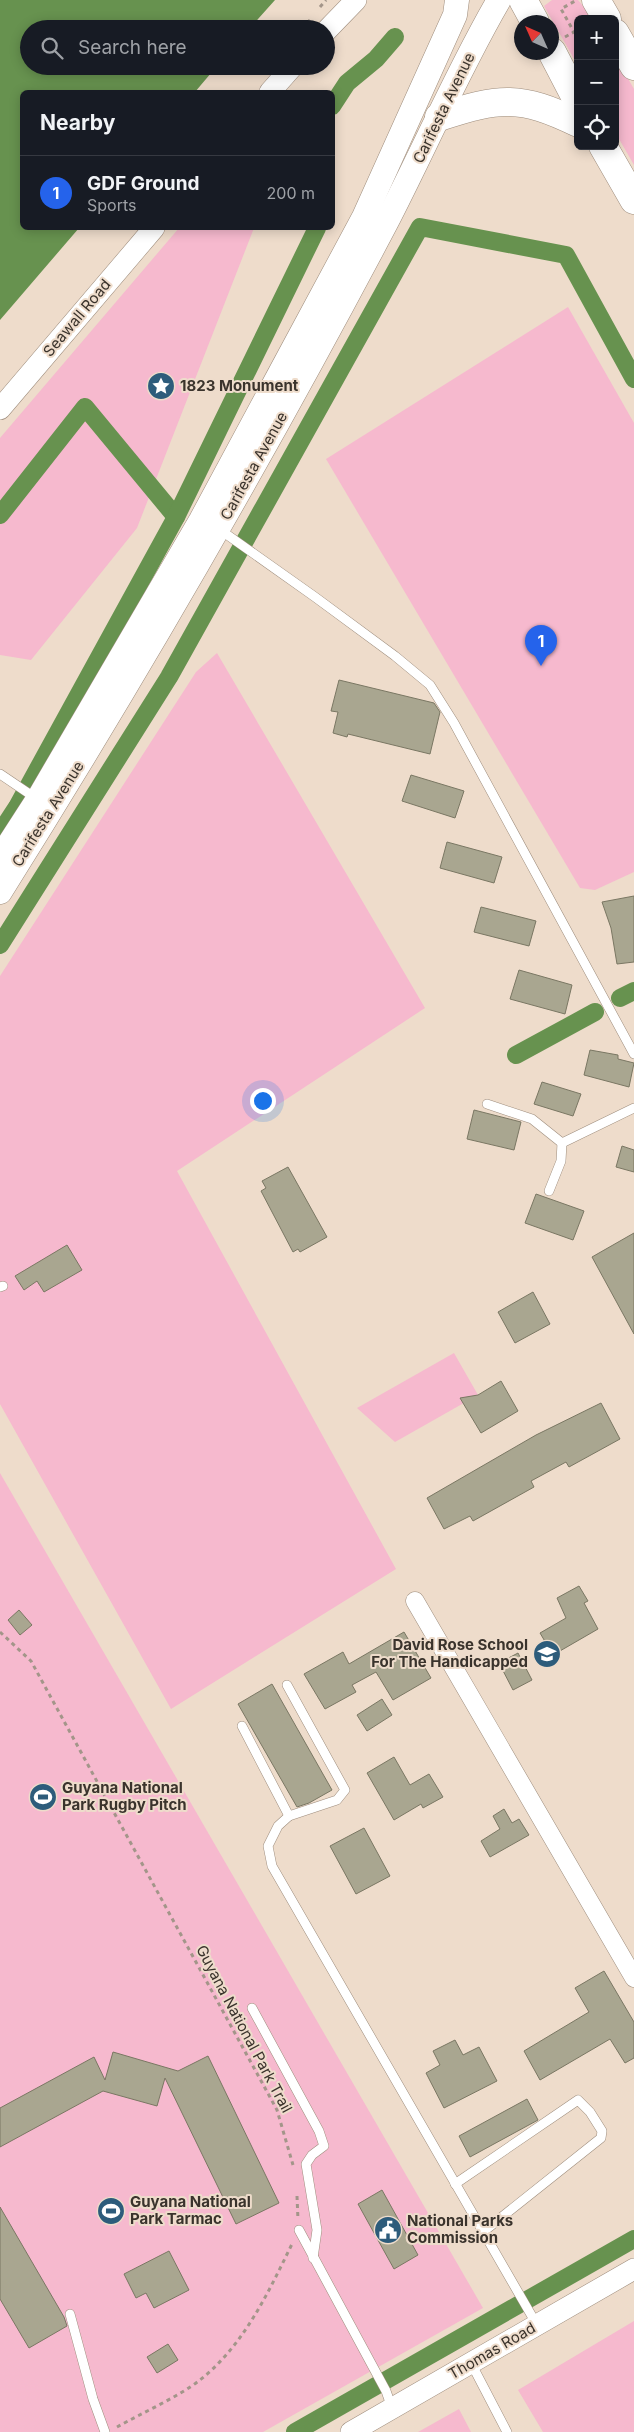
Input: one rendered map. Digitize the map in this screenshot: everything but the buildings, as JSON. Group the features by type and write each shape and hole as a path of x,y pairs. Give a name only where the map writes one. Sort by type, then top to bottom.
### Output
{"main road":[{"name":"Carifesta Avenue","path":"0,858 219,530 455,15 457,0"},
{"name":"Carifesta Avenue","path":"0,892 52,809 219,530 385,224 499,0"},
{"path":"522,0 531,15"},
{"path":"619,40 634,66"},
{"path":"559,56 574,92"},
{"path":"439,117 476,105 505,100 527,102 574,121"},
{"path":"604,150 634,200"}],"street":[{"path":"335,22 356,0"},
{"path":"272,90 285,75"},
{"name":"Seawall Road","path":"0,409 152,230"},
{"path":"415,1601 634,1978"},
{"name":"Thomas Road","path":"351,2432 389,2400 471,2363 533,2318 634,2270"}],"lane":[{"path":"219,530 395,656 435,692 459,732 634,1054"},
{"path":"0,774 38,799"},
{"path":"487,1104 532,1119 562,1143"},
{"path":"562,1143 634,1108"},
{"path":"549,1191 561,1161 562,1143"},
{"path":"287,1685 346,1790 337,1800 290,1816 278,1826 268,1846 272,1866 533,2318"},
{"path":"242,1726 290,1816"},
{"path":"252,2008 320,2132 324,2146 312,2155 306,2164 317,2230 314,2258"},
{"path":"455,2184 578,2100 581,2101 602,2131 601,2138 484,2232"},
{"path":"299,2230 389,2400"},
{"path":"70,2314 93,2399 106,2432"},
{"path":"471,2363 508,2432"}],"path":[{"path":"559,43 574,32 562,9 596,3"},
{"name":"Guyana National Park Trail","path":"0,1632 31,1661 277,2110 296,2174"},
{"path":"106,2432 200,2380 229,2353 264,2302 299,2230 297,2193"}],"shaded area":[{"path":"0,0 275,0 257,20 20,20 20,75 209,75 197,90 20,90 20,230 77,230 0,320"},
{"path":"552,0 578,0 591,15 574,15 574,59 559,32 559,15 549,15 544,6"},
{"path":"619,63 634,89 634,165 619,139"},
{"path":"177,230 253,230 137,528 31,660 0,655 0,438"},
{"path":"568,307 634,423 634,872 595,890 580,888 326,459"},
{"path":"217,653 425,1008 177,1171 396,1569 171,1709 0,1404 0,976 196,672"},
{"path":"454,1353 478,1395 395,1442 357,1408"},
{"path":"0,1473 483,2308 263,2432 0,2432"},
{"path":"634,2321 634,2432 543,2432 518,2390"},
{"path":"459,2409 471,2432 418,2432"}],"waterway":[{"path":"335,101 347,83 376,59 395,37"},
{"path":"0,945 169,677 420,227 566,255 634,379"},
{"path":"0,833 17,807 176,517 316,230"},
{"path":"0,515 85,407 176,517"},
{"path":"620,998 634,991"},
{"path":"516,1055 595,1012"},
{"path":"295,2432 634,2239"}],"place":[{"name":"1823 Monument","path":"161,386"},
{"name":"GDF Ground","path":"541,666"},
{"name":"David Rose School For The Handicapped","path":"547,1654"},
{"name":"Guyana National Park Rugby Pitch","path":"43,1797"},
{"name":"Guyana National Park Tarmac","path":"111,2211"},
{"name":"National Parks Commission","path":"388,2230"}]}
